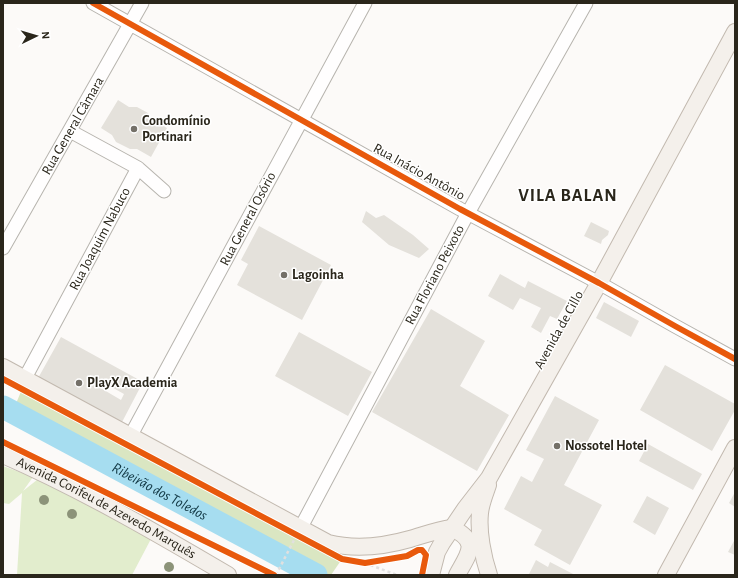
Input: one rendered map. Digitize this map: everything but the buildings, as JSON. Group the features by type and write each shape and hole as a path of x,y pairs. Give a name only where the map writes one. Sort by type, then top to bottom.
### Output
{"main road":[{"name":"Avenida de Cillo","path":"431,575 439,547 490,478 599,283 735,32"},
{"path":"3,367 131,435 296,532 328,543 344,547 358,548 391,544 438,530 452,528 468,538 470,546 468,555 457,575"},
{"path":"666,575 735,448"},
{"name":"Avenida Corifeu de Azevedo Marquês","path":"3,455 43,472 142,525 228,575"},
{"path":"489,575 484,561 480,513 490,478"}],"street":[{"name":"Rua Inácio Antônio","path":"93,3 468,213 599,283 735,359"},
{"name":"Rua General Câmara","path":"3,248 142,3"},
{"name":"Rua General Osório","path":"131,435 365,3"},
{"name":"Rua Floriano Peixoto","path":"296,532 468,213 586,3"},
{"path":"70,131 138,168 164,191"},
{"name":"Rua Joaquim Nabuco","path":"25,378 138,168"}],"path":[{"path":"267,572 275,575 290,547"},
{"path":"366,563 379,560"},
{"path":"358,561 397,575"}],"green space":[{"path":"22,389 342,559 331,575 316,575 13,411"},
{"path":"3,466 33,477 23,491 42,476 152,537 132,575 17,575 22,493 9,504 3,503"}],"waterway":[{"name":"Ribeirão dos Toledos","path":"3,407 316,575"}],"cycle path":[{"path":"93,3 460,209 599,283 735,359"},
{"path":"3,379 342,559 365,563 407,556 418,550 422,550 426,555 422,575"},
{"path":"3,442 274,575"}],"place":[{"name":"Condomínio Portinari","path":"134,129"},
{"name":"Lagoinha","path":"284,275"},
{"name":"PlayX Academia","path":"79,383"},
{"name":"Nossotel Hotel","path":"557,446"}],"district":[{"name":"VILA BALAN","path":"568,196"}]}
